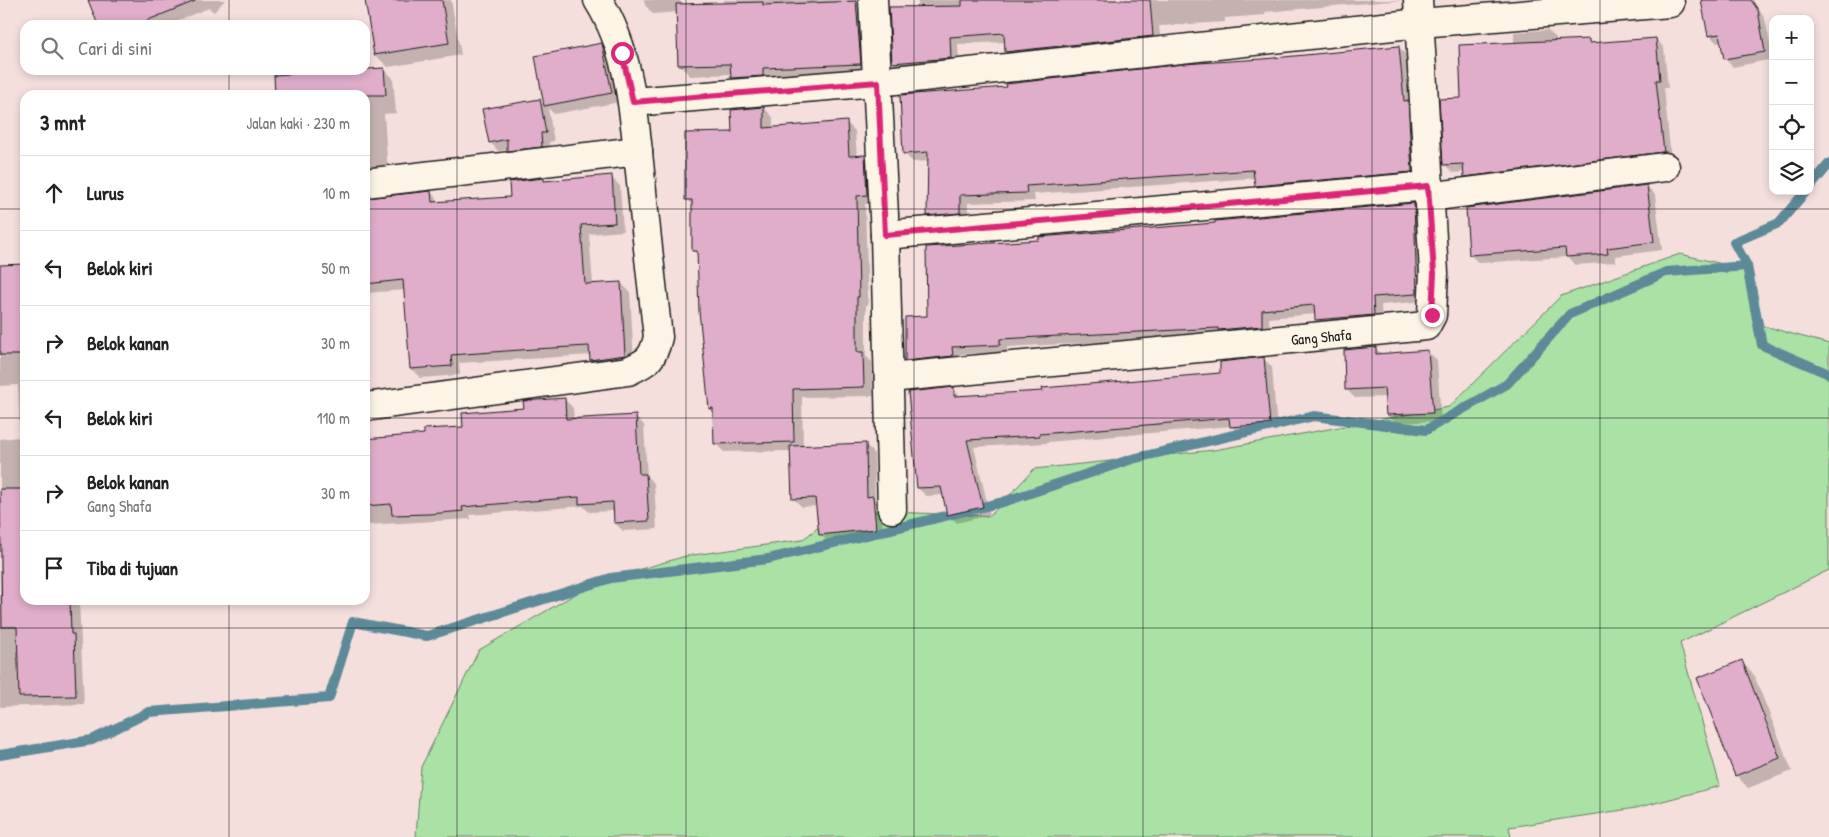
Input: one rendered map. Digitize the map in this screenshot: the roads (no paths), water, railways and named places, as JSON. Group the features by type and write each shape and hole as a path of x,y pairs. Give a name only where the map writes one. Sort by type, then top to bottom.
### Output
{"street":[{"path":"370,406 628,371 647,363 655,351 658,337 633,102 622,53 612,25 598,0"},
{"path":"873,0 885,235 892,509"},
{"path":"633,102 878,82 1419,12 1670,3"},
{"name":"Gang Shafa","path":"889,378 1426,326 1432,315 1434,298 1419,12"},
{"path":"370,181 638,150"},
{"path":"885,235 1428,191 1665,167"}],"waterway":[{"path":"1814,182 1829,164"},
{"path":"0,755 92,740 149,712 329,698 353,622 427,636 611,578 768,559 1003,502 1132,459 1314,416 1426,430 1507,384 1570,314 1666,272 1747,266 1734,242 1779,223 1803,195"},
{"path":"1747,266 1762,345 1829,374"}]}
